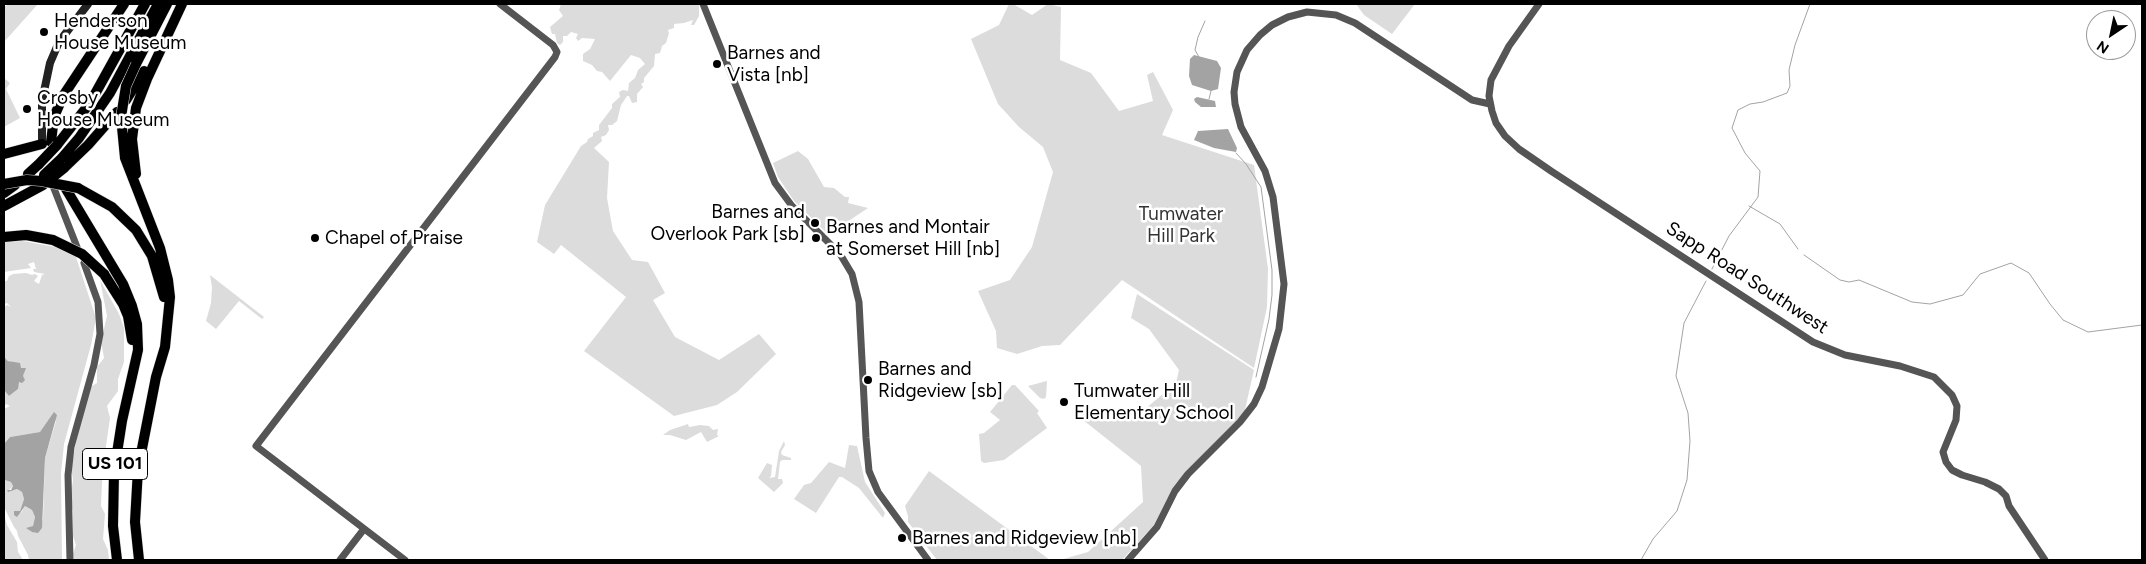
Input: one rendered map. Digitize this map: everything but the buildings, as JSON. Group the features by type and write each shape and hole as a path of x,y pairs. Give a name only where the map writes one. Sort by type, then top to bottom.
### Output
{"highway":[{"path":"28,174 40,164 48,145 54,117 60,102 124,4"},
{"path":"91,56 130,4"},
{"path":"4,154 48,145 90,103 145,4"},
{"path":"52,176 110,93 158,4"},
{"path":"156,377 168,330 170,296 165,264 125,158 119,114 126,86 167,4"},
{"path":"126,100 144,71 177,4"},
{"path":"146,211 133,155 133,124 136,108 147,79 182,4"},
{"path":"4,206 52,176 88,145 119,114"},
{"path":"4,184 27,180 41,180 78,188 102,200 119,212 136,230 152,256 161,279 165,307 165,322 156,377"},
{"path":"4,193 15,186"},
{"path":"66,189 116,272 130,300 138,333 138,350 133,368"},
{"path":"4,237 26,235 53,240 82,254 104,274 119,296 128,316 132,338 133,368"},
{"name":"US 101","path":"117,560 113,517 114,472 133,368"},
{"name":"US 101","path":"139,560 135,522 137,486 142,448 156,377"}],"main road":[{"path":"48,145 42,101 50,63 59,42 88,4"}],"street":[{"path":"405,560 256,446 555,57 557,52 553,45 500,4"},
{"path":"703,4 775,183 792,206 840,254 852,274 859,302 869,471 878,492 928,560"},
{"name":"Sapp Road Southwest","path":"1538,4 1496,67 1491,80 1490,104 1500,131 1519,149 1813,342 1845,355 1900,366 1934,377 1952,395 1957,406 1956,420 1943,452 1946,462 1952,470 1985,482 2006,496 2009,506 2045,560"},
{"path":"1128,560 1156,527 1175,491 1188,474 1240,422 1254,404 1262,387 1280,329 1284,284 1273,197 1261,161 1241,127 1234,98 1237,72 1247,50 1272,25 1288,17 1307,12 1336,15 1355,23 1472,100 1490,104"},
{"path":"52,176 58,198 78,247"},
{"path":"70,560 68,475 71,447 94,365 100,334 98,302 84,263"},
{"path":"340,560 364,529"}],"green space":[{"path":"9,4 38,4 4,42 4,7"},
{"path":"561,4 699,4 699,16 694,25 691,25 693,20 674,24 674,28 668,30 666,43 662,46 660,53 655,54 654,66 641,84 643,87 637,94 637,102 632,103 629,96 627,96 621,105 617,121 612,125 608,125 609,130 606,135 601,137 602,141 594,148 609,162 607,198 613,231 632,260 648,262 665,293 653,300 675,337 719,360 759,334 776,354 737,392 717,405 674,416 584,351 626,297 561,245 554,254 537,242 545,205 581,146 593,136 593,133 599,130 599,125 612,108 612,104 620,97 619,92 623,90 628,91 629,83 645,64 640,58 631,55 610,81 602,72 597,71 592,65 583,61 583,54 590,49 595,39 582,38 578,41 576,38 578,34 571,32 567,36 563,36 563,42 560,45 557,43 555,34 552,34 550,27 563,16 559,10"},
{"name":"Tumwater Hill Park","path":"1009,4 1013,4 1032,15 1048,4 1061,7 1060,60 1091,73 1119,111 1153,101 1147,75 1153,72 1173,110 1162,135 1254,165 1268,269 1267,307 1254,368 1122,280 1060,345 1042,346 1017,354 997,348 996,331 978,291 1010,280 1032,247 1053,172 1043,147 1019,127 998,104 971,39 999,25"},
{"path":"1356,4 1415,4 1392,34 1364,15"},
{"path":"4,78 10,83 6,89 20,118 4,127"},
{"path":"798,151 808,159 824,187 834,188 845,197 849,197 848,203 868,208 847,222 836,234 829,235 794,201 778,177 773,163"},
{"path":"23,241 55,247 76,257 96,318 91,345 64,444 61,473 62,560 29,560 17,531 4,507 4,469 13,486 8,491 17,489 22,492 24,499 21,513 25,506 32,510 35,517 33,527 27,528 32,532 43,520 45,458 56,421 51,419 40,432 10,437 4,444 4,409 10,406 6,404 4,406 4,390 9,396 18,389 18,383 24,374 18,364 4,359 4,307 7,305 11,307 7,303 4,304 4,281 7,281 9,276 13,274 26,273 38,276 34,281 39,284 42,275 45,274 34,272 33,269 36,269 34,262 28,264 31,268 4,272 4,242"},
{"path":"210,275 264,317 262,319 239,301 216,329 206,321 211,303 212,287"},
{"path":"100,280 119,314 124,328 124,362 118,379 118,391 107,406 110,418 104,460 105,470 102,481 101,506 105,514 103,539 108,550 109,560 74,560 73,554 76,545 73,536 73,511 70,501 73,480 71,467 87,389 97,383 97,367 104,358 101,341 107,316"},
{"path":"1137,294 1254,370 1244,414 1186,471 1167,499 1154,525 1122,560 1060,560 1088,552 1143,502 1141,466 1078,416 1092,411 1133,419 1176,383 1179,370 1149,329 1131,318"},
{"path":"1047,381 1046,397 1044,399 1040,398 1028,386"},
{"path":"1012,385 1015,385 1039,411 1037,413 1047,428 1004,460 984,463 981,461 979,434 984,433 1000,420 990,412"},
{"path":"688,424 689,427 700,425 709,426 713,430 718,429 717,435 719,436 707,442 701,432 686,440 663,435 670,430"},
{"path":"784,441 785,445 781,452 782,455 791,458 791,460 782,460 780,462 778,479 782,479 783,483 774,492 758,478 767,463 772,465 769,478 775,477 779,451"},
{"path":"849,445 857,446 865,482 885,513 883,518 859,488 842,477 839,477 816,513 794,499 804,485 811,483 829,462 845,468"},
{"path":"929,471 1050,560 937,560 908,522 905,506"},
{"path":"4,514 7,525 17,542 18,552 23,560 4,560"}],"shaded area":[{"path":"1194,55 1217,61 1221,68 1218,89 1211,91 1192,85 1189,76 1190,59"},
{"path":"1197,97 1215,101 1216,107 1201,107 1195,102 1194,99"},
{"path":"1228,129 1237,148 1236,152 1214,148 1194,140 1198,131"},
{"path":"5,358 8,361 20,363 21,368 26,368 23,376 25,380 22,383 19,382 18,389 9,396 4,390"},
{"path":"54,412 57,415 45,458 42,528 38,533 26,528 33,526 35,517 32,510 25,506 17,517 14,515 14,511 20,511 24,499 22,492 17,489 8,492 7,490 11,490 13,486 11,482 5,480 4,444 10,437 40,432"}],"waterway":[{"path":"1712,269 1729,236 1758,197 1760,171 1745,153 1732,128 1738,110 1750,104 1763,102 1787,93 1790,86 1789,70 1795,45 1810,4"},
{"path":"1199,57 1195,50 1205,21"},
{"path":"1209,99 1211,91"},
{"path":"1236,153 1246,164 1261,187 1272,270 1272,295 1269,319 1256,377"},
{"path":"1749,206 1780,224 1798,249"},
{"path":"1804,255 1840,280 1849,282 1859,280 1912,302 1930,304 1963,295 1980,274 2011,263 2029,273 2063,320 2088,332 2142,325"},
{"path":"1641,560 1653,539 1677,511 1687,480 1690,441 1688,413 1676,376 1684,323 1706,281"}],"place":[{"name":"Henderson House Museum","path":"44,32"},
{"name":"Barnes and Vista [nb]","path":"717,64"},
{"name":"Crosby House Museum","path":"27,109"},
{"name":"Barnes and Overlook Park [sb]","path":"815,223"},
{"name":"Chapel of Praise","path":"315,238"},
{"name":"Barnes and Montair at Somerset Hill [nb]","path":"816,238"},
{"name":"Barnes and Ridgeview [sb]","path":"868,380"},
{"name":"Tumwater Hill Elementary School","path":"1064,402"},
{"name":"Barnes and Ridgeview [nb]","path":"902,538"}]}
